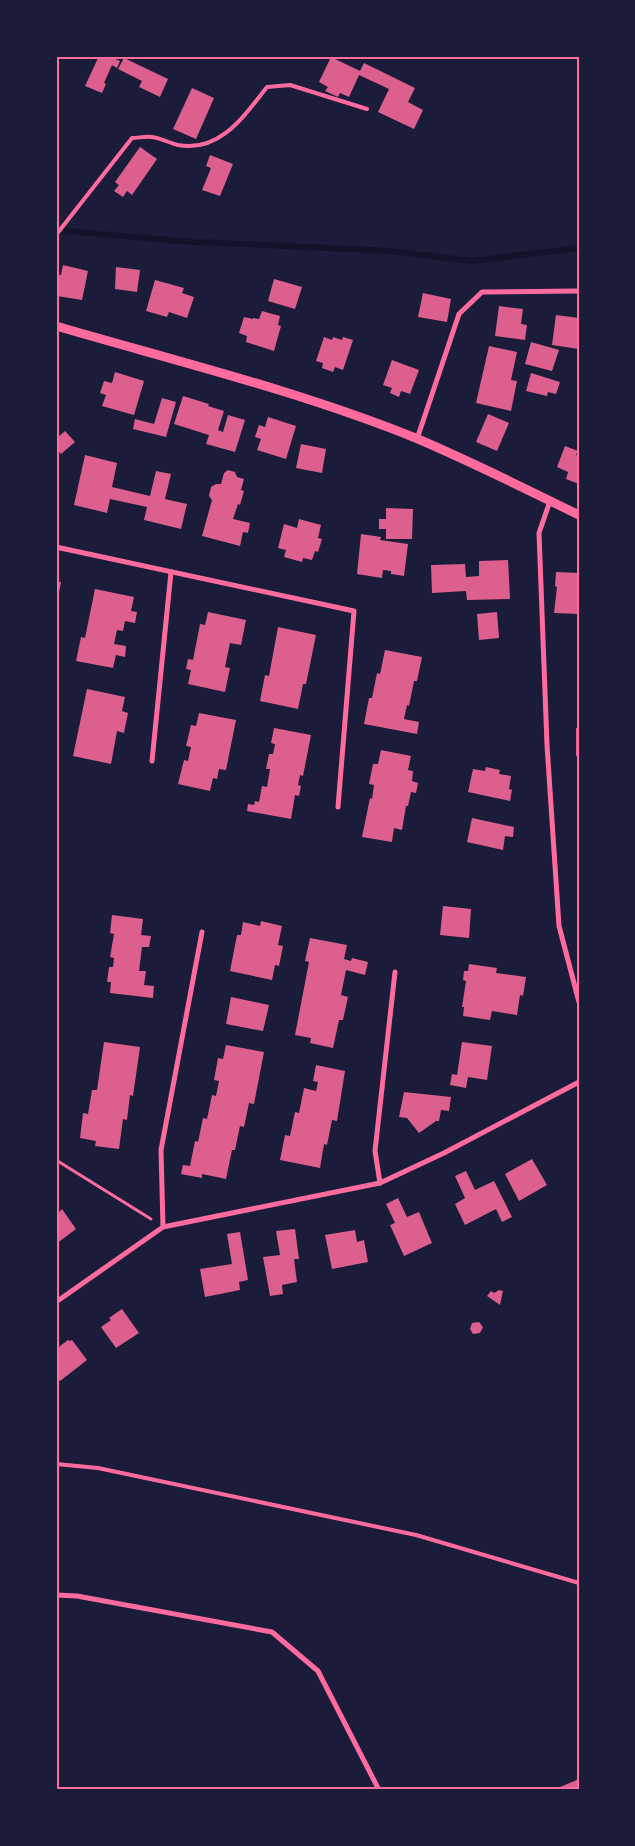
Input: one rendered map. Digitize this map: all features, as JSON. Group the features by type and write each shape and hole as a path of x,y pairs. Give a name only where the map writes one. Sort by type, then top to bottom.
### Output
{"street":[{"path":"417,439 459,314 482,292 579,291"},
{"path":"56,326 286,393 417,439 579,515"},
{"path":"550,500 539,533 548,745 559,926 579,1002"},
{"path":"56,547 354,611 338,807"},
{"path":"152,761 171,572"},
{"path":"164,1227 161,1150 202,932"},
{"path":"380,1183 375,1151 395,972"},
{"path":"56,1302 164,1227 380,1183 444,1153 579,1082"},
{"path":"56,1595 77,1596 272,1632 318,1671 379,1790"}],"lane":[{"path":"56,235 132,138 151,136 179,145 202,145 225,135 244,117 267,87 290,86 367,109"},
{"path":"56,1464 98,1468 416,1535 579,1583"}],"path":[{"path":"56,1160 164,1227"}],"building":[{"path":"99,56 109,56 120,61 117,68 112,65 102,93 85,86"},
{"path":"331,57 360,71 364,63 415,88 408,102 423,110 414,129 378,112 389,89 359,75 349,97 340,93 338,97 325,91 328,87 319,82"},
{"path":"124,58 168,79 160,97 139,87 142,81 118,69"},
{"path":"192,88 214,98 196,139 173,129"},
{"path":"140,147 157,159 132,195 127,191 123,197 114,191 119,185 115,182"},
{"path":"210,155 233,164 220,196 202,190 211,168 206,166"},
{"path":"63,265 88,271 82,300 57,296 59,285 56,284 56,274 61,275"},
{"path":"116,267 140,270 137,292 115,289"},
{"path":"274,279 302,287 295,309 268,301"},
{"path":"155,280 184,288 182,293 194,297 187,318 169,312 167,317 146,311"},
{"path":"423,293 451,299 447,322 418,317"},
{"path":"499,306 523,309 521,324 527,325 525,340 495,336"},
{"path":"262,311 280,316 278,325 281,326 274,351 246,342 247,336 239,333 244,317 259,319"},
{"path":"556,315 579,318 579,349 552,345"},
{"path":"324,337 332,340 333,337 342,340 343,337 353,340 343,370 335,367 333,372 322,368 323,363 316,361"},
{"path":"531,342 559,350 552,371 525,364"},
{"path":"489,346 517,352 511,380 517,381 511,411 476,403"},
{"path":"392,360 419,370 410,394 401,391 399,397 390,393 392,388 383,385"},
{"path":"115,372 144,381 134,415 102,406 106,395 100,393 104,381 112,383"},
{"path":"531,373 560,382 556,394 548,392 547,396 526,391"},
{"path":"183,396 224,411 218,430 223,432 228,415 245,420 235,452 206,444 209,435 174,424"},
{"path":"162,398 176,402 166,437 133,429 135,419 154,424"},
{"path":"488,414 509,423 497,451 476,442"},
{"path":"268,417 296,426 286,459 257,450 261,439 255,437 259,425 265,427"},
{"path":"65,431 75,442 61,454 56,449 56,439"},
{"path":"301,444 326,449 322,473 296,468"},
{"path":"565,446 578,451 576,455 579,456 579,484 566,479 568,472 557,467"},
{"path":"85,455 117,463 112,487 150,496 156,471 171,474 165,499 187,504 181,529 144,520 147,507 110,499 107,513 74,505"},
{"path":"228,470 235,472 237,477 244,479 241,490 244,491 233,519 250,523 248,533 243,532 240,546 202,536 212,500 209,496 211,487 221,484 224,473"},
{"path":"386,508 413,509 412,539 386,539 386,529 379,529 379,519 386,519"},
{"path":"299,519 321,525 318,538 322,539 318,552 315,551 312,560 303,558 302,562 284,557 286,550 278,548 284,524 297,528"},
{"path":"361,534 381,537 380,540 408,544 404,576 391,574 391,571 383,570 382,578 357,574"},
{"path":"508,560 510,599 467,600 466,591 432,593 431,565 465,564 466,577 479,576 479,561"},
{"path":"556,572 579,573 579,614 554,613 557,587 555,586"},
{"path":"56,581 61,582 57,603 56,603"},
{"path":"95,589 134,597 131,611 137,612 135,623 125,621 123,631 117,630 114,644 126,646 125,657 116,655 113,668 76,661 81,637 85,638"},
{"path":"208,612 246,620 241,645 230,643 225,667 230,668 225,692 188,684 191,670 186,669 188,659 193,660 200,624 205,625"},
{"path":"497,612 499,638 479,640 477,614"},
{"path":"278,627 316,635 306,684 303,684 298,709 260,701 265,675 269,676"},
{"path":"385,650 422,657 417,681 414,681 409,706 407,705 404,719 419,722 417,734 364,724 369,698 372,698 377,673 380,674"},
{"path":"87,689 125,697 122,711 128,713 124,733 117,731 111,764 73,756"},
{"path":"199,713 236,720 226,770 219,769 217,779 213,778 210,791 178,784 184,760 188,761 191,747 186,746 191,725 196,726"},
{"path":"274,728 311,735 303,776 300,775 298,785 301,786 299,796 295,795 291,819 247,811 248,804 254,805 255,801 259,802 262,786 267,787 270,769 266,769 269,754 273,754 275,744 271,743"},
{"path":"576,728 579,728 579,756 576,756"},
{"path":"381,750 411,756 408,770 413,771 412,781 418,783 416,793 411,792 408,806 406,806 402,830 394,828 392,842 362,837 370,798 372,799 374,785 369,784 373,764 378,764"},
{"path":"486,767 500,770 499,774 511,776 509,789 512,790 510,801 468,792 473,769 485,771"},
{"path":"472,818 514,827 513,837 505,836 503,850 467,842"},
{"path":"443,906 471,909 469,938 440,935"},
{"path":"112,915 143,919 141,935 151,936 149,947 142,947 139,971 146,971 144,985 154,986 153,998 110,993 111,982 107,982 109,967 113,967 114,958 110,957 114,934 110,933"},
{"path":"261,921 282,926 278,945 283,946 279,966 275,965 272,980 230,971 237,935 241,935 243,922 260,926"},
{"path":"310,938 347,945 344,959 351,961 352,958 368,962 365,975 346,970 341,995 348,997 343,1020 339,1020 333,1048 310,1043 311,1038 295,1035 309,962 305,961"},
{"path":"469,964 497,968 496,973 526,977 523,996 520,995 517,1015 492,1011 490,1020 463,1016 464,1007 462,1007 466,981 463,980 464,971 468,971"},
{"path":"231,997 269,1005 263,1031 226,1024"},
{"path":"104,1042 140,1047 133,1096 130,1095 127,1120 123,1119 119,1149 95,1146 96,1141 80,1138 83,1113 88,1114 92,1090 97,1090"},
{"path":"462,1042 492,1046 487,1080 468,1077 466,1088 450,1085 452,1074 457,1075"},
{"path":"226,1045 264,1052 254,1104 249,1103 244,1127 240,1126 235,1150 232,1150 226,1179 202,1174 202,1178 181,1174 183,1165 190,1166 195,1141 198,1142 203,1118 207,1119 212,1095 216,1096 219,1081 214,1080 218,1058 223,1059"},
{"path":"316,1065 345,1071 337,1121 332,1120 327,1145 324,1144 320,1168 280,1160 285,1135 290,1136 295,1112 299,1113 304,1088 316,1091 318,1082 313,1081"},
{"path":"404,1092 451,1097 449,1111 441,1110 439,1121 436,1121 419,1133 407,1118 399,1117"},
{"path":"532,1159 547,1185 519,1201 505,1174"},
{"path":"466,1171 475,1190 494,1181 512,1217 502,1222 496,1209 465,1225 455,1204 465,1198 455,1176"},
{"path":"398,1198 407,1217 419,1212 432,1243 404,1256 390,1225 395,1223 386,1204"},
{"path":"56,1209 59,1212 62,1209 76,1229 56,1244"},
{"path":"295,1229 299,1259 294,1259 297,1282 282,1285 283,1294 270,1296 263,1257 280,1255 276,1231"},
{"path":"355,1230 357,1242 364,1240 368,1262 332,1269 325,1235"},
{"path":"240,1232 248,1280 239,1282 240,1290 205,1297 200,1269 232,1264 227,1234"},
{"path":"499,1290 503,1291 500,1305 487,1296 491,1291 494,1293"},
{"path":"122,1309 139,1333 116,1348 101,1327 111,1320 109,1318"},
{"path":"479,1322 483,1327 480,1333 473,1334 470,1329 472,1323"},
{"path":"68,1340 72,1340 87,1360 60,1381 56,1377 56,1349"},
{"path":"579,1779 579,1790 553,1790"}],"waterway":[{"path":"56,230 179,241 390,251 472,261 579,248"}]}
